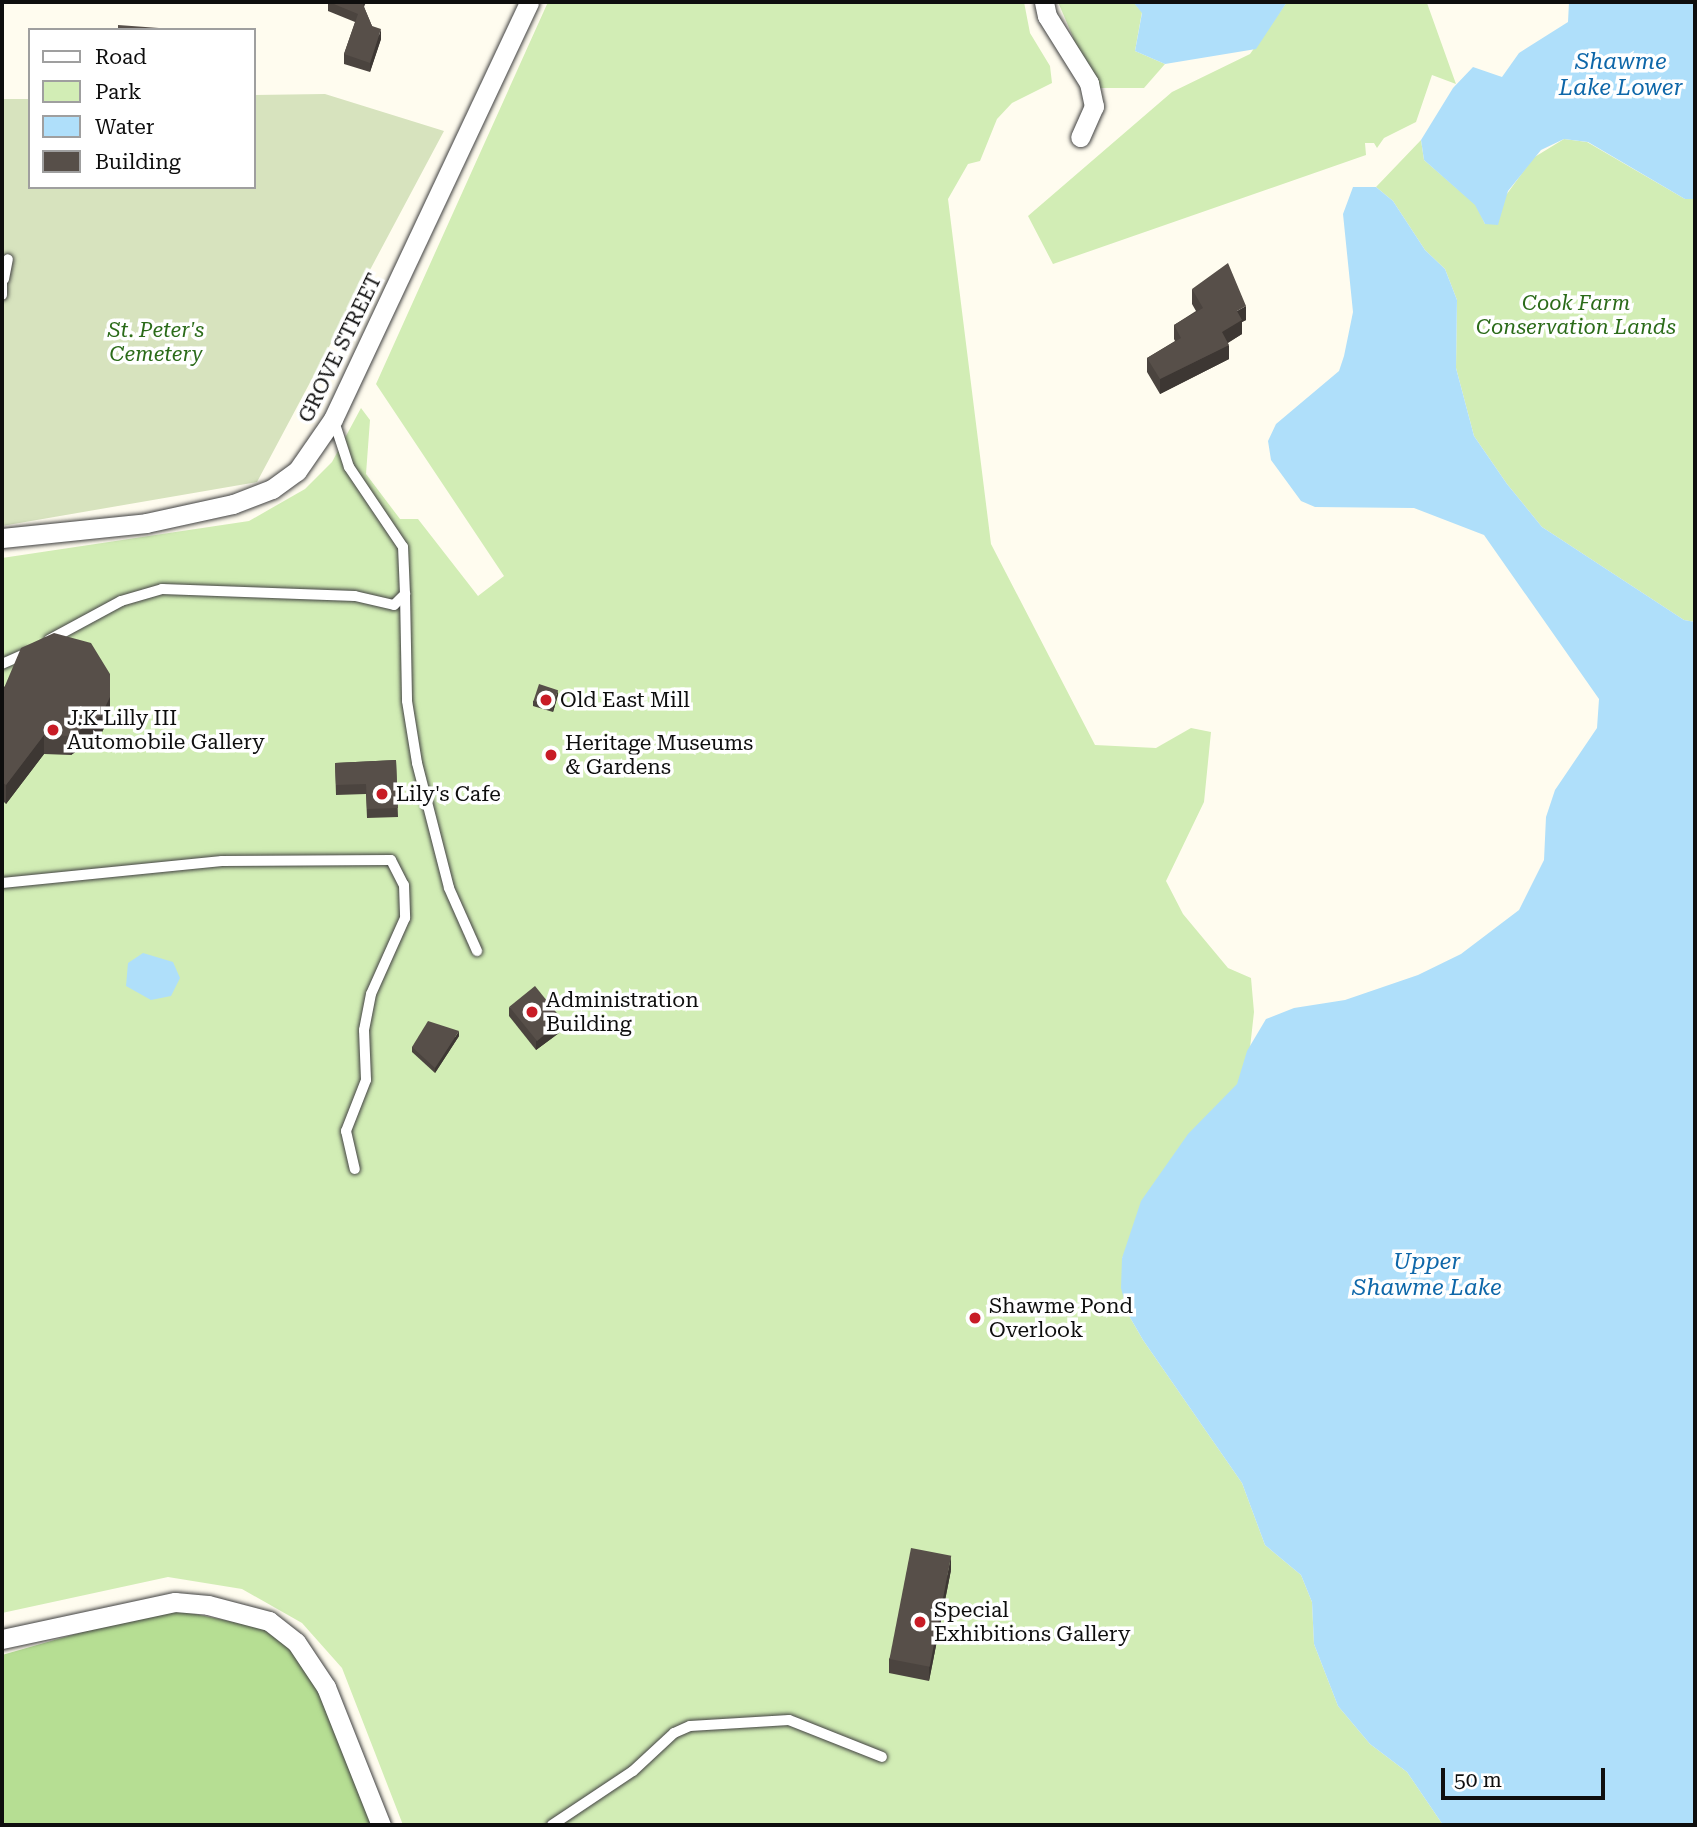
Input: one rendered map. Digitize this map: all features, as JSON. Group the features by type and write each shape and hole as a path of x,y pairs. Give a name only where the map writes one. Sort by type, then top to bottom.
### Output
{"street":[{"name":"GROVE STREET","path":"2,538 146,523 233,503 272,489 297,471 333,419 528,2"},
{"path":"1044,2 1047,16 1089,83 1094,106 1080,137"},
{"path":"2,1639 175,1602 208,1605 269,1621 296,1642 326,1686 381,1825"}],"lane":[{"path":"2,295 8,259"},
{"path":"333,419 349,467 403,547 407,701 417,762 449,888 477,951"},
{"path":"2,664 121,601 162,589 355,596 394,605 405,594"},
{"path":"2,883 222,861 391,860 404,885 405,918 371,994 365,1030 366,1080 346,1131 355,1169"},
{"path":"552,1825 633,1770 674,1733 690,1726 789,1720 882,1757"}],"green space":[{"name":"Heritage Museums & Gardens","path":"548,2 1024,2 1030,33 1050,66 1052,83 1012,103 997,119 980,161 968,164 948,199 991,544 1095,745 1156,748 1191,728 1211,732 1204,802 1166,881 1183,914 1228,968 1251,978 1254,1012 1247,1075 1122,1258 1122,1288 1128,1314 1143,1340 1242,1483 1265,1545 1301,1575 1312,1602 1314,1644 1338,1706 1370,1744 1407,1772 1443,1825 403,1825 342,1668 302,1623 242,1589 168,1577 2,1613 2,558 249,521 305,489 332,462 361,408 370,420 366,474 400,519 418,519 478,596 504,576 376,384"},
{"path":"1058,2 1133,2 1142,12 1135,51 1165,64 1144,88 1097,88 1077,72 1073,37"},
{"path":"1287,2 1427,3 1456,84 1432,75 1416,122 1384,138 1377,148 1374,143 1365,143 1366,155 1053,264 1028,216 1172,92 1250,54"},
{"name":"St. Peter's Cemetery","path":"325,94 444,131 257,482 2,526 2,99 28,99 28,189 256,189 256,95"},
{"name":"Cook Farm Conservation Lands","path":"1564,139 1587,142 1685,199 1695,199 1695,622 1684,620 1542,527 1507,484 1474,436 1456,368 1457,300 1445,269 1425,250 1393,201 1376,187 1421,140 1424,160 1476,205 1485,224 1533,158"},
{"path":"176,1610 262,1628 291,1650 321,1693 374,1825 2,1825 2,1655 149,1613"}],"water":[{"path":"1133,2 1287,2 1256,49 1165,64 1135,51 1142,13"},
{"name":"Shawme Lake Lower","path":"1569,2 1695,2 1695,199 1685,199 1588,142 1564,139 1541,150 1508,191 1498,225 1485,224 1475,205 1424,160 1421,140 1453,88 1473,67 1502,77 1519,53 1568,22"},
{"name":"Upper Shawme Lake","path":"1353,187 1376,187 1393,201 1425,250 1445,269 1457,300 1456,368 1474,436 1507,484 1542,527 1684,620 1695,622 1695,1825 1443,1825 1407,1772 1370,1744 1338,1706 1314,1644 1312,1602 1301,1575 1265,1545 1242,1483 1143,1340 1128,1314 1121,1288 1122,1258 1141,1201 1188,1134 1237,1084 1247,1051 1266,1019 1294,1008 1345,1000 1418,975 1461,954 1519,910 1544,860 1546,817 1555,790 1597,728 1599,699 1484,535 1414,508 1315,507 1301,501 1271,460 1268,441 1276,424 1339,371 1344,356 1353,312 1343,214"},
{"path":"143,953 173,962 180,978 171,996 151,1000 126,986 128,963"}],"building":[{"path":"329,2 362,2 372,26 381,29 370,63 344,54 358,14"},
{"path":"118,25 159,28 118,28"},
{"path":"1228,263 1246,306 1237,311 1242,320 1222,332 1229,345 1160,379 1147,358 1181,338 1174,325 1203,308 1192,289"},
{"name":"J.K Lilly III Automobile Gallery","path":"54,633 91,643 110,674 110,697 101,716 71,736 44,735 6,785 2,782 2,686 4,688 21,648"},
{"name":"Old East Mill","path":"539,684 558,690 552,707 533,701"},
{"name":"Lily's Cafe","path":"396,760 398,808 367,809 366,784 336,785 335,763"},
{"path":"535,986 563,1020 537,1041 509,1007"},
{"path":"428,1021 459,1031 435,1068 412,1047"},
{"name":"Special Exhibitions Gallery","path":"911,1548 951,1556 930,1667 889,1659"}],"place":[{"name":"Old East Mill","path":"546,700"},
{"name":"J.K Lilly III Automobile Gallery","path":"53,730"},
{"name":"Heritage Museums & Gardens","path":"551,755"},
{"name":"Lily's Cafe","path":"382,794"},
{"name":"Administration Building","path":"532,1012"},
{"name":"Shawme Pond Overlook","path":"975,1318"},
{"name":"Special Exhibitions Gallery","path":"920,1622"}]}
